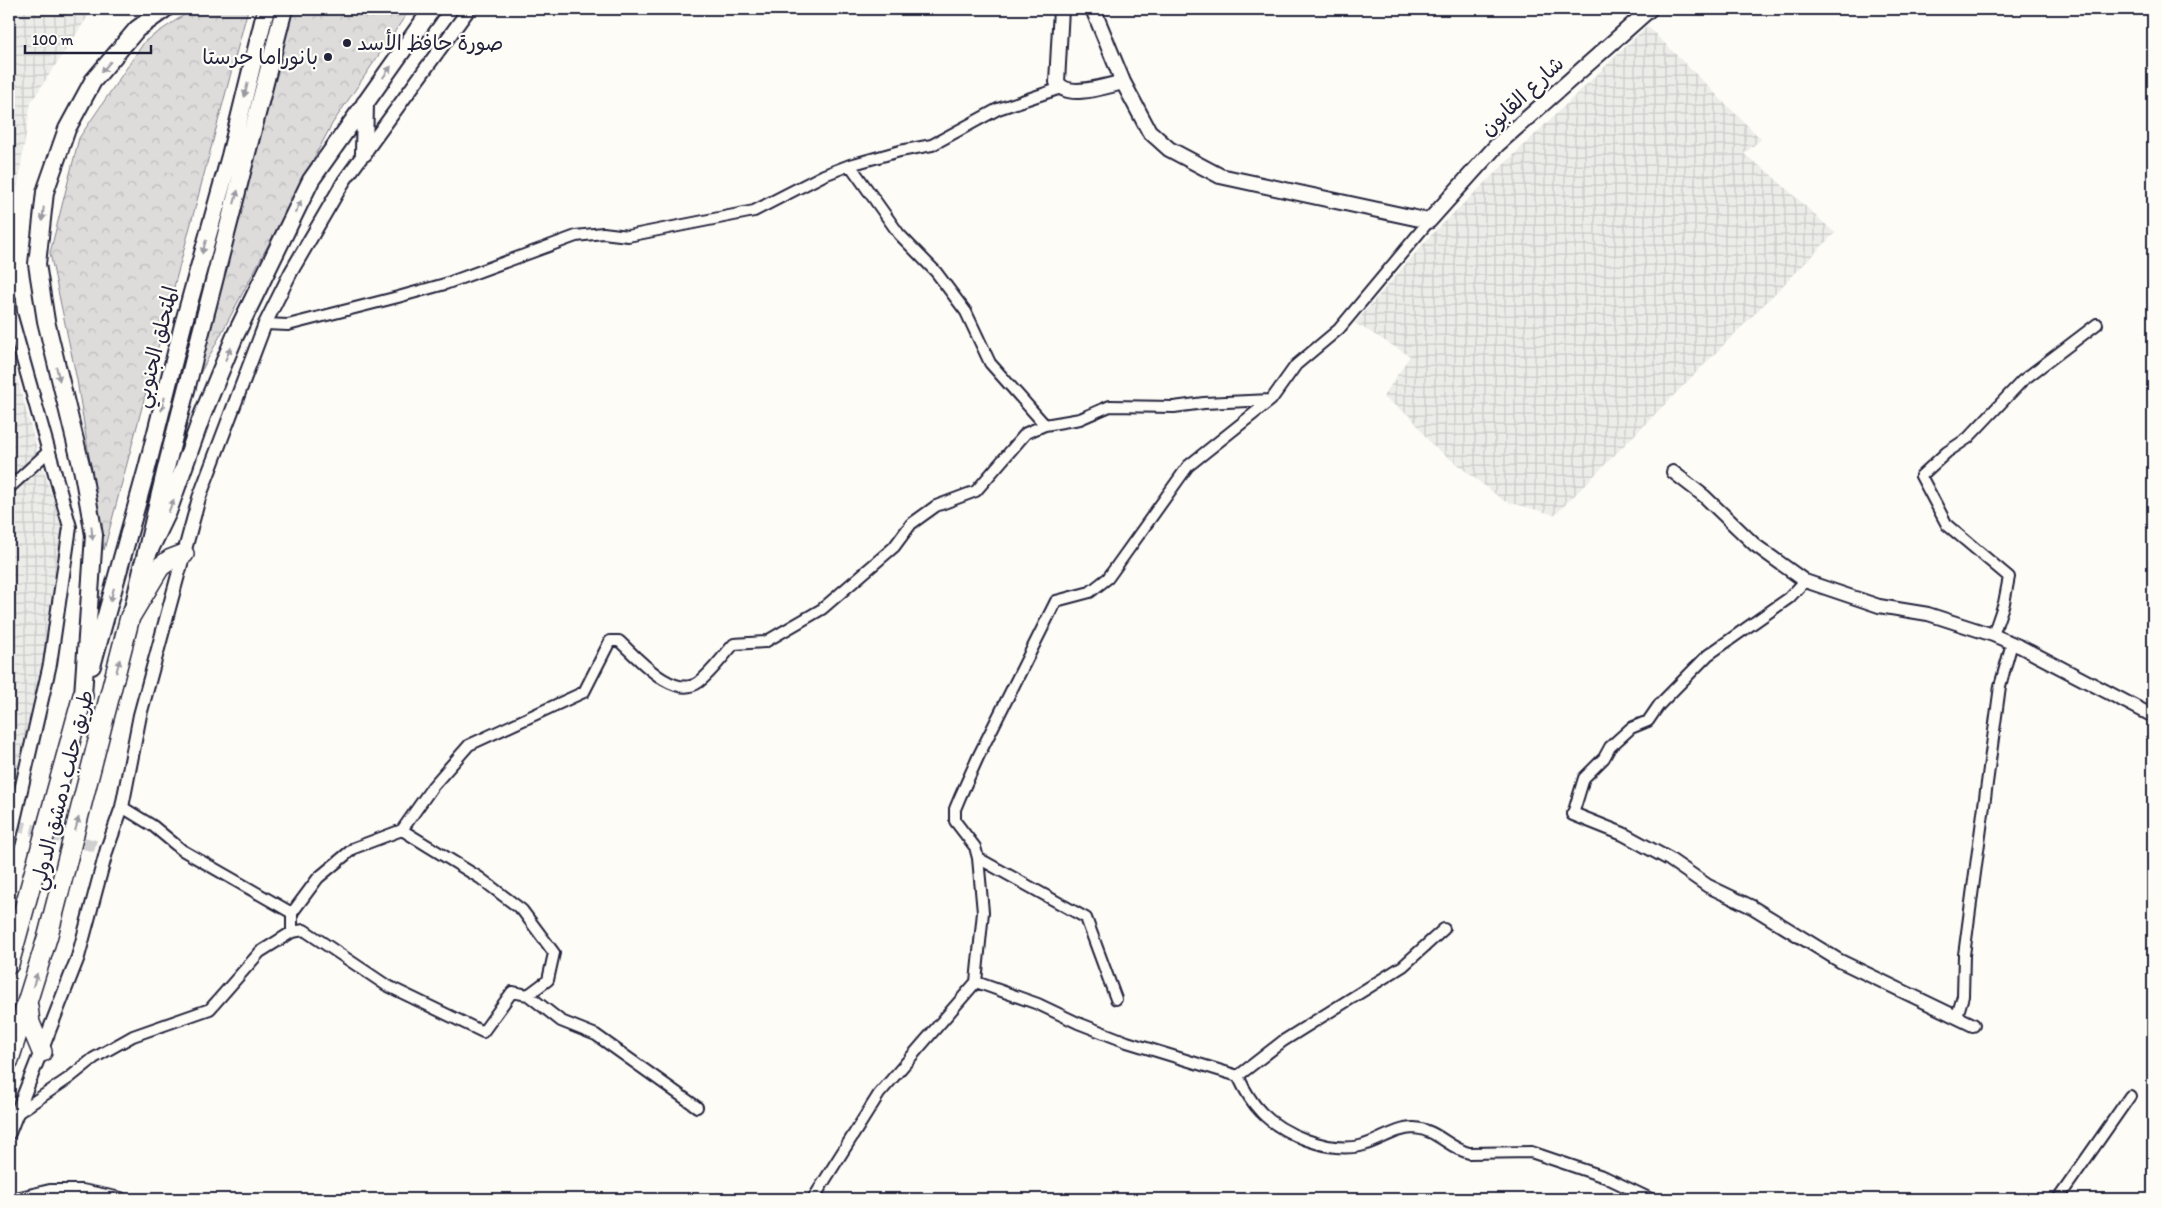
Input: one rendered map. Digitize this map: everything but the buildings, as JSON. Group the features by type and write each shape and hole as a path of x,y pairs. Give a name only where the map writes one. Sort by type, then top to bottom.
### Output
{"highway":[{"path":"83,695 94,535 83,473 46,321 37,264 45,192 67,128 93,82 138,29 165,9"},
{"name":"المتحلق الجنوبي","path":"83,695 147,468 183,326 230,156 266,9"},
{"name":"المتحلق الجنوبي","path":"130,617 167,464 284,9"},
{"path":"142,566 168,512 202,416 235,336 311,180 432,9"},
{"path":"364,153 365,104"},
{"name":"طريق حلب دمشق الدولي","path":"9,1060 48,936 130,617 160,567 171,559 184,554"},
{"name":"طريق حلب دمشق الدولي","path":"9,964 83,695"},
{"path":"9,924 26,900"},
{"path":"28,1004 30,1023 42,1052"}],"main road":[{"path":"1061,9 1057,82 1062,88 1071,92 1123,82"},
{"path":"1093,9 1123,82 1149,131 1170,149 1220,176 1429,220"},
{"name":"شارع القابون","path":"1429,220 1497,145 1650,9"}],"street":[{"path":"9,1133 19,1112 78,957 107,849 122,807 140,715 199,498 265,324 291,272 344,181 469,9"},
{"path":"265,324 288,325 417,292 576,236 603,233 628,236 754,210 824,175 850,165 900,151 932,145 998,109 1062,88"},
{"path":"850,165 899,234 936,272 966,312 990,363 1045,426"},
{"path":"813,1199 878,1094 976,982 983,912 978,858 975,847 955,821 956,809 979,755 1056,601 1090,592 1108,578 1188,466 1271,400 1296,365 1339,329 1429,220"},
{"path":"9,299 10,313 70,526 50,664 9,842"},
{"path":"1993,635 2004,603 2009,577 1947,525 1936,506 1929,487 1921,476 1947,452 1968,438 2022,381 2097,324"},
{"path":"292,932 292,913 318,878 354,848 402,830 433,786 468,745 584,692 610,641 619,641 670,685 683,688 698,683 734,644 765,642 822,609 894,547 911,524 936,506 976,491 1026,433 1045,426 1080,419 1110,406 1174,407 1204,403 1271,400"},
{"path":"9,488 49,450"},
{"path":"1673,472 1704,496 1755,545 1805,581 1880,606 1928,614 1993,635 2153,716"},
{"path":"1805,581 1789,598 1708,656 1658,705 1648,721 1631,728 1610,748 1604,758 1584,778 1573,814 1623,834 1668,859 1708,886 1752,907 1840,961 1957,1016 1972,1025"},
{"path":"1957,1016 1963,996 1965,948 2000,686 2012,643"},
{"path":"122,807 153,826 182,850 292,913"},
{"path":"402,830 480,878 522,910 554,953 548,980 528,995"},
{"path":"978,858 1086,918 1116,999"},
{"path":"1238,1076 1282,1041 1403,966 1444,929"},
{"path":"19,1112 69,1078 94,1058 133,1036 210,1008 260,952 292,932 304,930 386,985 483,1032 512,992 528,995 561,1021 596,1035 697,1107"},
{"path":"976,982 1038,1004 1078,1023 1127,1042 1238,1076 1252,1102 1272,1121 1287,1131 1324,1144 1347,1148 1359,1146 1400,1130 1416,1128 1430,1132 1460,1151 1470,1153 1531,1152 1548,1156 1605,1177 1651,1199"},
{"path":"2058,1199 2130,1096"},
{"path":"16,1199 30,1198 50,1191 82,1190 121,1199"}],"shaded area":[{"path":"9,9 93,9 31,102 14,209 9,210"},
{"path":"1647,26 1761,139 1744,154 1768,172 1835,233 1555,515 1504,501 1432,445 1411,417 1383,397 1410,356 1355,323 1432,234"},
{"path":"9,349 38,453 9,479"},
{"path":"43,468 62,527 43,663 9,804 9,494"}],"green space":[{"path":"193,9 248,9 104,550 77,380 50,253 79,138 145,41"},
{"path":"291,9 410,9 332,124 194,385"}],"tunnel":[{"path":"14,825 107,849"}],"place":[{"name":"صورة حافظ الأسد","path":"347,43"},
{"name":"بانوراما حرستا","path":"328,57"}]}
